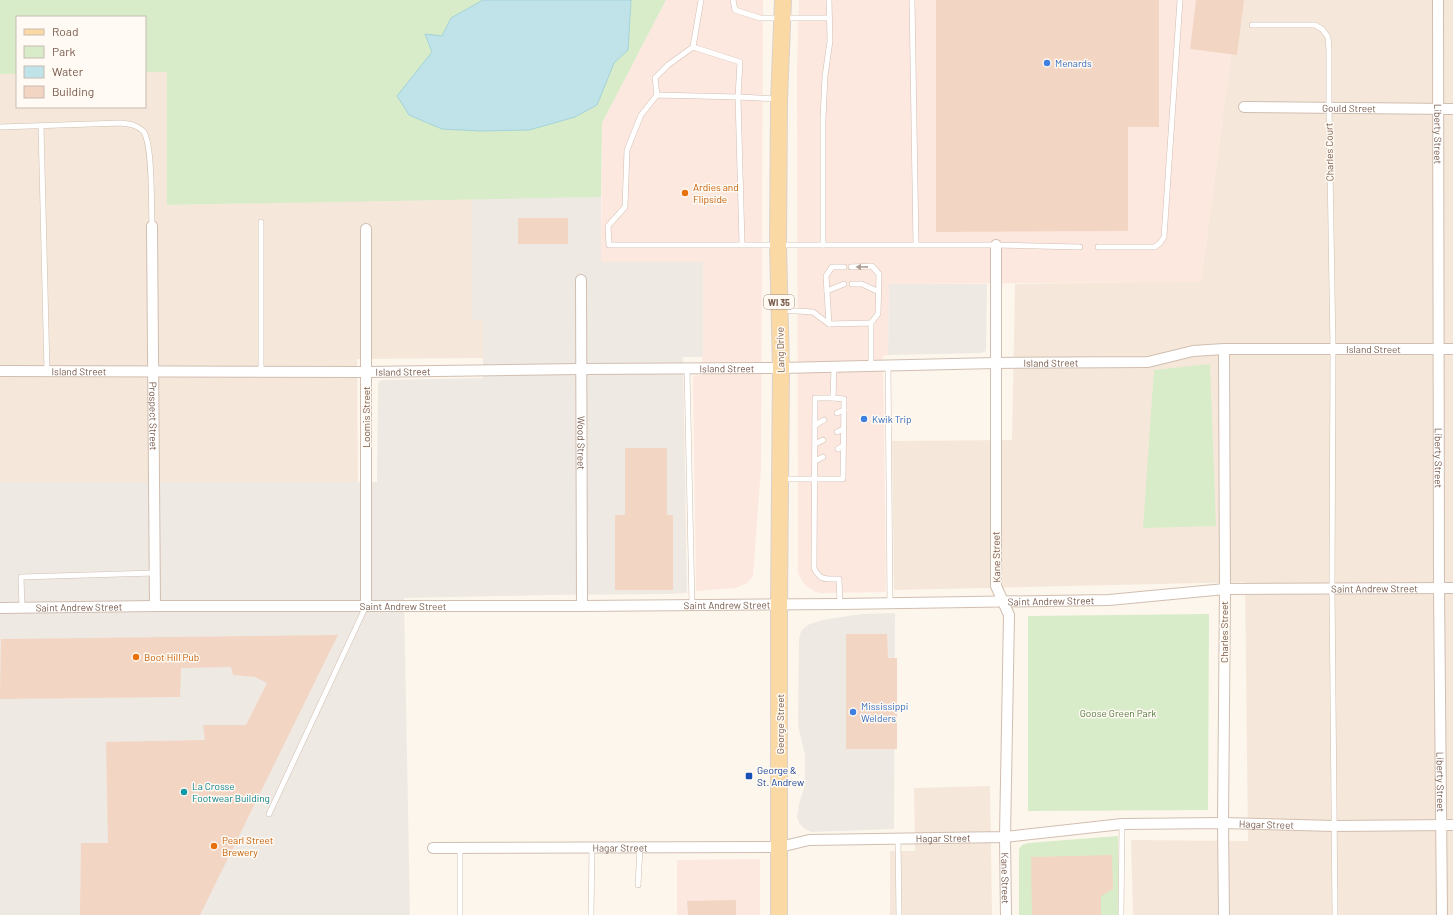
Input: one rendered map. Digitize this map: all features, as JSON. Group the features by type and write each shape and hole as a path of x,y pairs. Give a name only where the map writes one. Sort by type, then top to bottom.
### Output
{"main road":[{"name":"Lang Drive","path":"779,604 781,368 778,245 779,99 783,0"},
{"name":"George Street","path":"779,604 779,915"}],"street":[{"name":"Liberty Street","path":"1438,0 1439,588 1442,915"},
{"name":"Gould Street","path":"1244,107 1453,109"},
{"name":"Prospect Street","path":"152,226 154,372 154,606"},
{"name":"Loomis Street","path":"366,229 366,605"},
{"name":"Kane Street","path":"996,245 996,586 1009,614 1005,837 1006,915"},
{"name":"Wood Street","path":"581,280 580,368 582,606"},
{"name":"Island Street","path":"0,371 366,372 580,368 781,368 996,363 1148,362 1193,351 1224,350 1453,349"},
{"name":"Charles Street","path":"1224,350 1224,915"},
{"name":"Saint Andrew Street","path":"0,608 366,605 582,606 1003,602 1109,600 1225,589 1453,588"},
{"name":"Hagar Street","path":"433,848 780,846 809,840 1005,837 1122,824 1223,823 1334,826 1453,825"}],"lane":[{"path":"702,0 693,47 668,65 655,78 657,95 641,115 627,150 626,207 608,226 609,245 996,245 1080,247"},
{"path":"733,0 735,10 760,18 829,18"},
{"path":"823,245 825,76 830,41 829,0"},
{"path":"912,0 916,245"},
{"path":"1098,247 1155,247 1164,237 1180,0"},
{"name":"Charles Court","path":"1252,25 1315,24 1322,28 1328,37 1330,50 1329,108 1333,349 1332,588 1334,915"},
{"path":"693,47 740,62 738,97 742,244"},
{"path":"657,95 779,99"},
{"path":"0,127 121,123 135,125 145,132 149,145 152,226"},
{"path":"41,126 46,371"},
{"path":"261,222 261,372"},
{"path":"851,267 872,266 879,274 878,314 871,323 871,366"},
{"path":"829,324 826,276 832,267 844,267"},
{"path":"827,291 844,284"},
{"path":"852,284 862,284 879,292"},
{"path":"780,310 813,312 829,324 871,323"},
{"path":"888,366 890,603"},
{"path":"833,398 834,367"},
{"path":"687,368 692,605"},
{"path":"780,479 815,479 843,479 844,399 815,398 815,479 814,568 821,578 839,579 840,604"},
{"path":"837,413 844,410"},
{"path":"815,425 824,420"},
{"path":"837,432 843,429"},
{"path":"815,444 823,440"},
{"path":"838,449 843,446"},
{"path":"815,461 823,457"},
{"path":"22,608 21,577 154,573"},
{"path":"269,814 366,605"},
{"path":"1120,915 1122,824"},
{"path":"898,839 899,915"},
{"path":"591,915 592,847"},
{"path":"638,885 640,847"},
{"path":"460,848 460,915"}],"shaded area":[{"path":"666,0 763,0 761,468 753,576 747,583 736,588 696,591 693,376 702,375 703,262 601,262 602,123"},
{"path":"799,0 1238,0 1201,282 889,284 888,355 883,356 886,592 815,592 802,581 798,573 797,69"},
{"path":"1238,0 1453,0 1453,915 1133,915 1131,840 1248,841 1245,582 894,590 892,441 1012,440 1015,284 1201,281"},
{"path":"146,72 167,72 167,205 472,198 472,320 483,320 483,358 357,359 358,482 0,482 0,74 16,74 16,108 146,108"},
{"path":"601,197 601,262 703,262 703,357 683,357 687,593 404,598 410,915 0,915 0,482 377,482 378,383 381,380 483,378 483,320 472,320 472,198"},
{"path":"889,284 987,284 986,351 981,353 888,355"},
{"path":"895,613 894,829 812,832 805,829 799,823 797,816 805,785 805,755 798,725 799,639 801,631 810,624 822,620 861,614"},
{"path":"990,786 992,915 890,915 890,851 915,851 914,788"},
{"path":"760,859 760,915 677,915 677,860"}],"green space":[{"path":"0,0 666,0 602,123 601,197 167,205 167,72 146,72 146,16 16,16 16,74 0,74"},
{"path":"1210,364 1216,526 1143,528 1154,370"},
{"name":"Goose Green Park","path":"1209,614 1208,810 1028,811 1028,616"},
{"path":"1118,836 1119,915 1019,915 1019,849 1022,845 1028,843"}],"water":[{"path":"483,0 631,0 628,50 614,63 597,105 575,117 529,130 481,131 442,129 409,115 397,96 432,52 425,34 442,36 451,18"}],"building":[{"name":"Menards","path":"936,0 1159,0 1159,127 1128,127 1128,231 936,232"},
{"path":"1196,0 1244,0 1237,55 1190,49"},
{"path":"518,218 568,218 568,244 518,244"},
{"path":"625,448 667,448 667,515 673,515 673,590 615,590 615,515 625,515"},
{"path":"846,634 887,634 888,658 897,658 897,749 846,749"},
{"name":"La Crosse Footwear Building","path":"338,635 200,915 80,915 81,843 108,843 106,742 205,740 203,725 246,725 267,683 255,677 233,675 231,667 181,668 180,697 0,699 1,639"},
{"path":"1112,855 1113,889 1101,896 1101,915 1032,915 1031,857"},
{"path":"736,900 736,915 688,915 687,901"}],"place":[{"name":"Menards","path":"1047,63"},
{"name":"Ardies and Flipside","path":"685,193"},
{"name":"Kwik Trip","path":"864,419"},
{"name":"Boot Hill Pub","path":"136,657"},
{"name":"Mississippi Welders","path":"853,712"},
{"name":"George & St. Andrew","path":"749,776"},
{"name":"La Crosse Footwear Building","path":"184,792"},
{"name":"Pearl Street Brewery","path":"214,846"}]}
